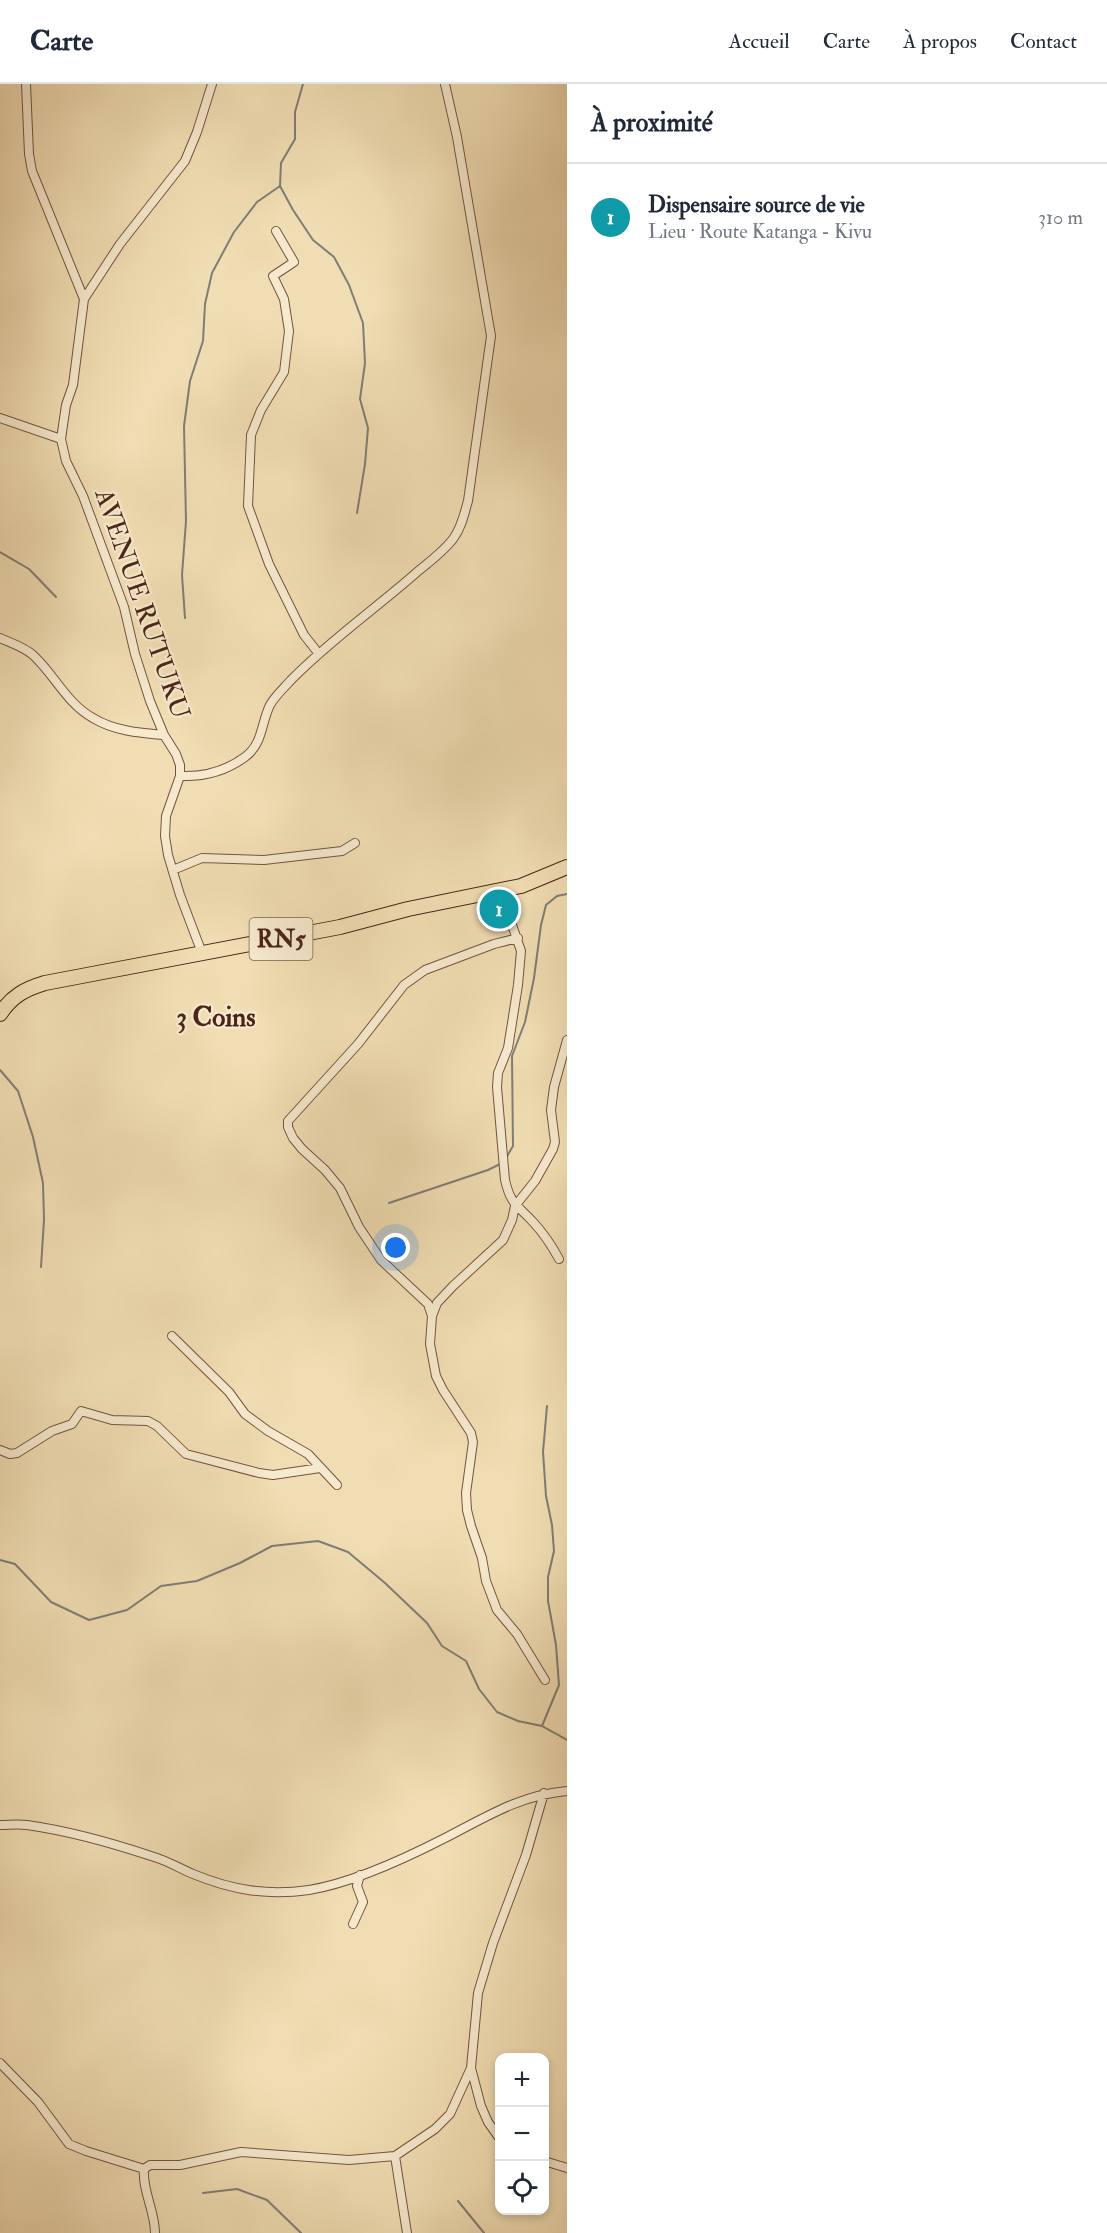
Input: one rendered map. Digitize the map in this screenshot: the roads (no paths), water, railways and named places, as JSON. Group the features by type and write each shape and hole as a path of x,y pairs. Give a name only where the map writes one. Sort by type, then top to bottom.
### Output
{"highway":[{"name":"RN5","path":"0,1014 22,990 45,983 298,936 408,909 522,886 567,867"}],"street":[{"path":"26,84 29,154 32,171 84,299"},
{"path":"84,299 120,244 185,161 212,84"},
{"path":"202,953 173,870 165,836 166,816 180,776 197,777 209,774 243,759 251,752 258,742 270,705 279,693 319,654 387,599 453,539 462,523 468,501 491,336 457,137 445,84"},
{"path":"276,231 294,262 273,276 284,299 289,331 285,372 261,410 251,435 248,506 269,564 304,635 319,654"},
{"name":"AVENUE RUTUKU","path":"84,299 73,385 66,405 61,439 66,461 83,496 124,607 135,654 150,701 180,765 180,776"},
{"path":"0,418 61,439"},
{"path":"0,638 32,654 64,692 93,718 120,729 164,735"},
{"path":"173,870 202,858 264,860 342,851 355,843"},
{"path":"500,890 521,951 508,1048 498,1073 497,1087 505,1180 508,1194 515,1206 533,1221 560,1259"},
{"path":"432,1316 428,1304 393,1273 368,1243 340,1188 293,1138 288,1121 358,1044 404,985 425,970 494,944 518,938"},
{"path":"545,1680 517,1634 497,1610 486,1581 466,1501 467,1476 473,1442 471,1433 436,1376 430,1344 432,1316 437,1304 503,1240 512,1220 515,1206 535,1181 554,1149 551,1110 554,1088 567,1040"},
{"path":"172,1335 230,1392 245,1414 268,1431 308,1454 337,1485"},
{"path":"0,1450 9,1454 16,1453 52,1431 72,1424 81,1411 84,1411 112,1420 148,1421 157,1426 186,1454 259,1473 273,1475 320,1468"},
{"path":"0,1825 26,1825 121,1847 154,1856 224,1886 244,1891 269,1893 311,1889 360,1875 404,1858 519,1801 544,1793 567,1791"},
{"path":"155,2233 152,2207 143,2178 144,2169 150,2165 180,2165 241,2152 349,2160 395,2156 435,2129 450,2114 471,2068 478,1993 493,1943 526,1855 544,1793"},
{"path":"353,1923 363,1902 357,1886 360,1875"},
{"path":"0,2062 38,2102 69,2144 144,2169"},
{"path":"471,2068 488,2122 495,2132"},
{"path":"395,2156 407,2233"},
{"path":"549,2163 567,2168"}],"waterway":[{"path":"185,618 182,575 186,521 184,426 190,381 203,341 205,304 212,273 234,232 257,202 280,186 281,163 295,139 295,112 303,84"},
{"path":"280,186 313,240 334,257 349,285 363,323 365,363 360,399 368,428 357,513"},
{"path":"0,552 29,569 56,597"},
{"path":"506,1158 513,1146 512,1056 525,1022 541,925 546,905 557,896 567,894"},
{"path":"0,1070 18,1091 33,1137 43,1183 44,1220 41,1267"},
{"path":"389,1203 488,1170 502,1163"},
{"path":"542,1726 559,1685 556,1645 548,1601 548,1577 554,1551 546,1496 543,1452 547,1406"},
{"path":"0,1560 15,1564 51,1602 89,1620 127,1610 161,1586 197,1581 240,1563 272,1546 318,1541 348,1552 427,1623 442,1646 466,1661 479,1689 497,1712 518,1721 542,1726 567,1740"},
{"path":"203,2193 237,2189 267,2200 301,2233"},
{"path":"458,2201 484,2233"}],"place":[{"name":"Dispensaire source de vie","path":"499,909"}],"district":[{"name":"3 Coins","path":"216,1017"}]}
